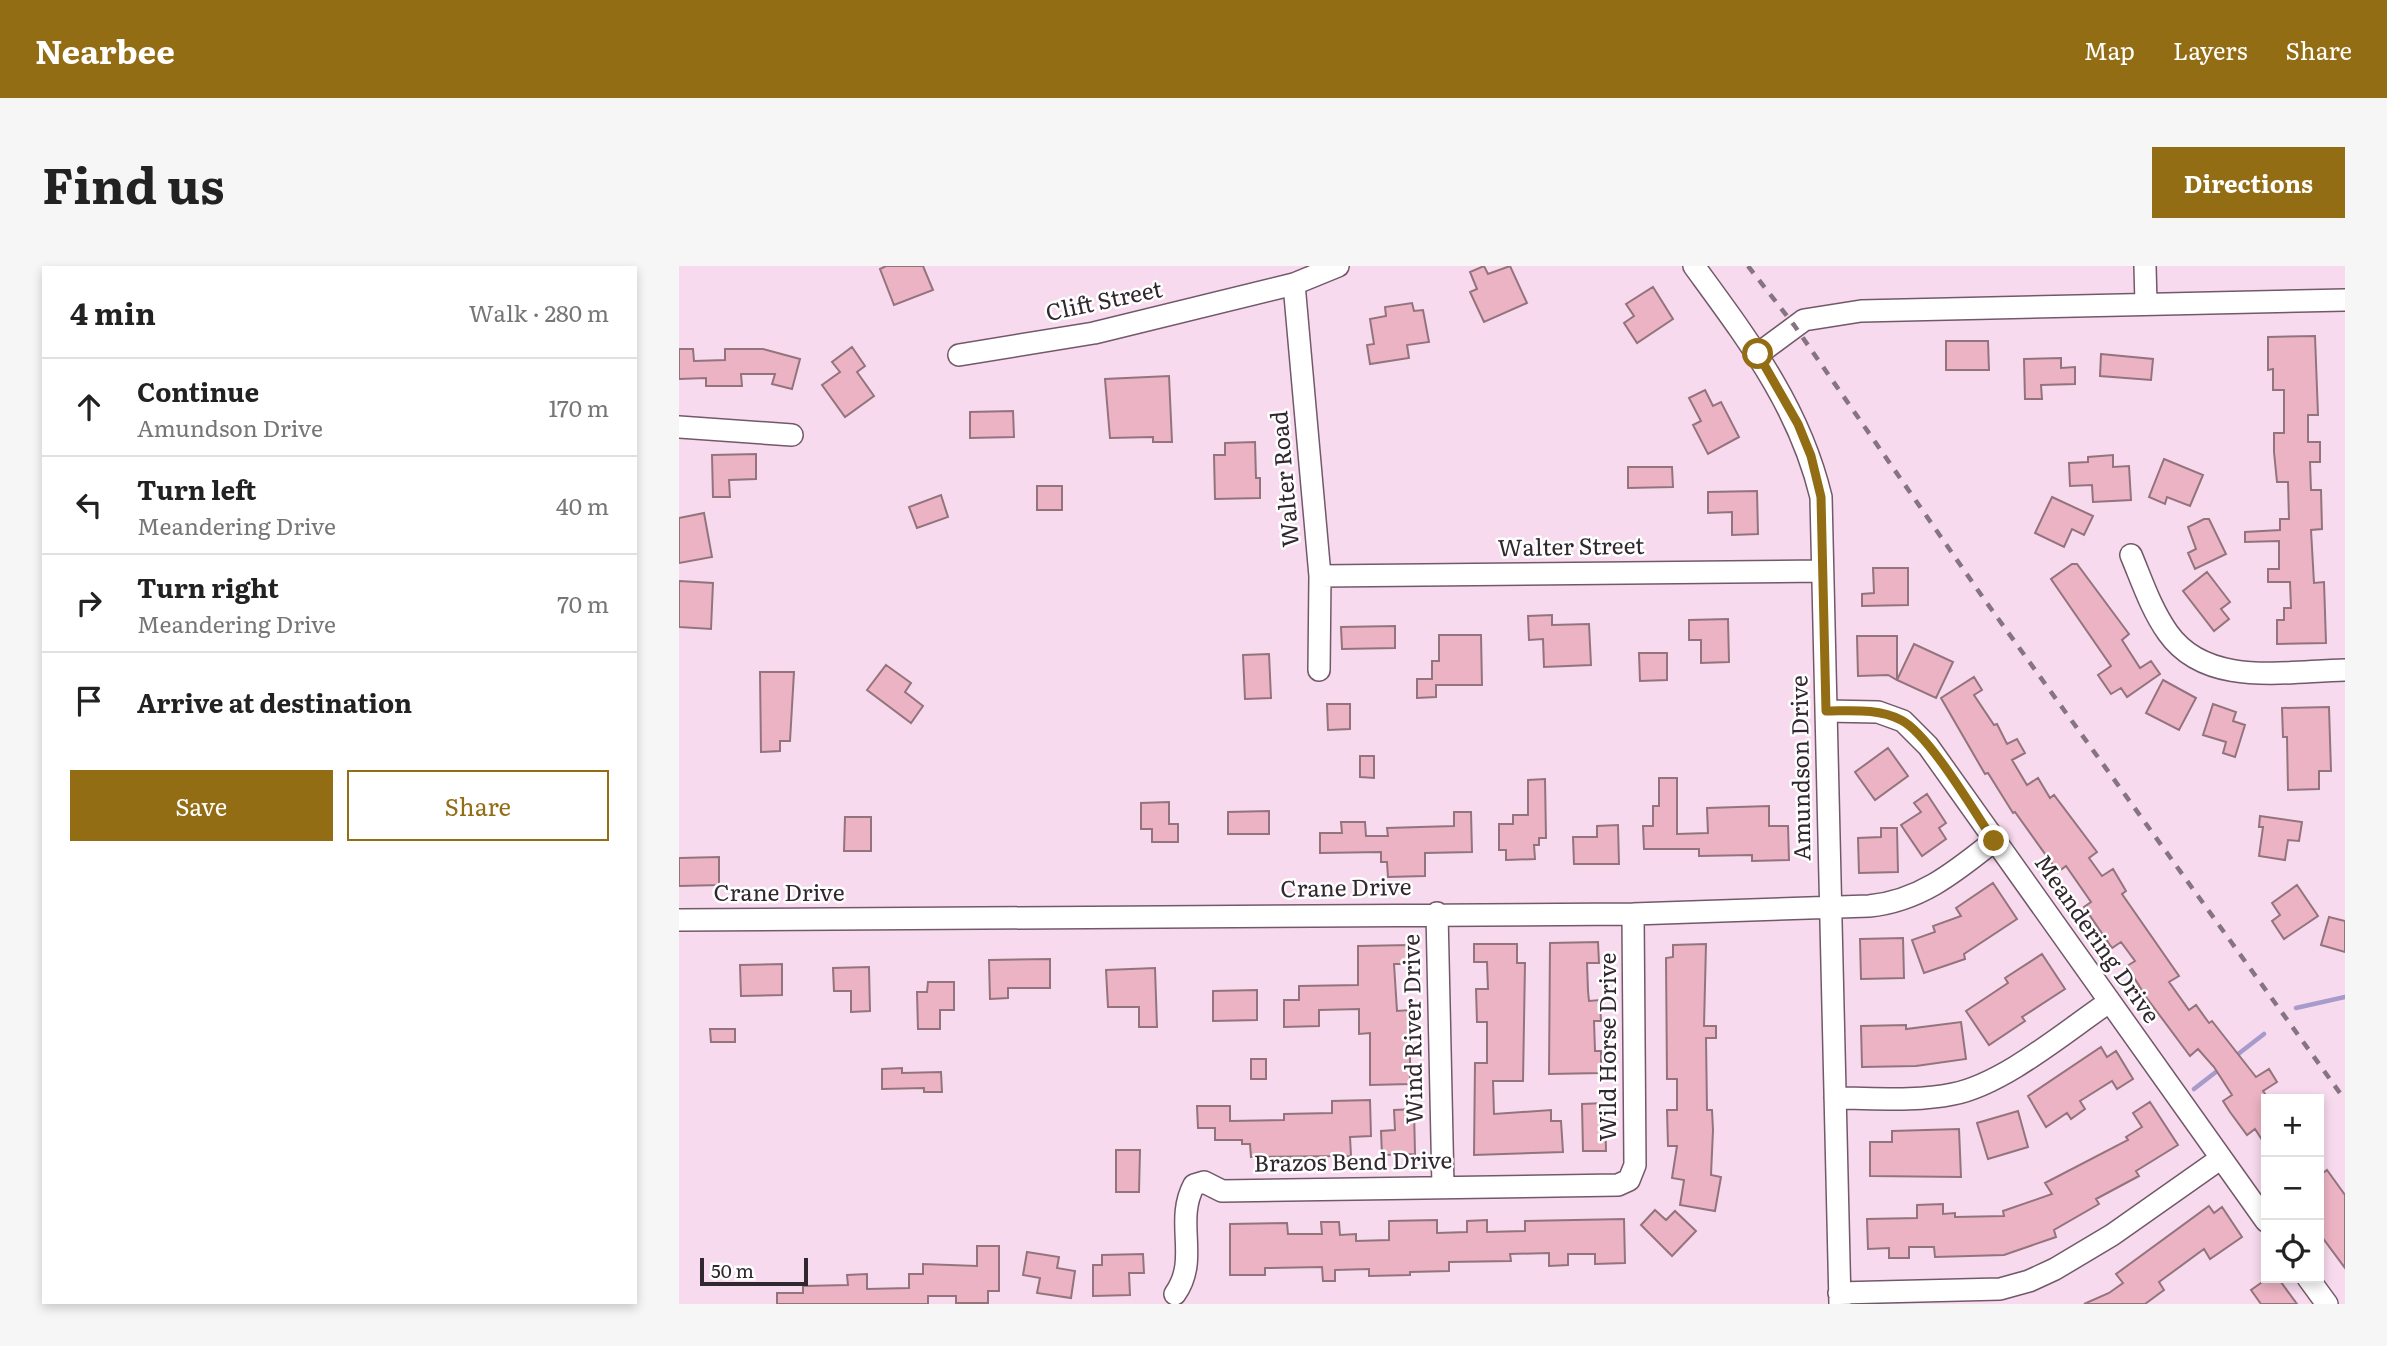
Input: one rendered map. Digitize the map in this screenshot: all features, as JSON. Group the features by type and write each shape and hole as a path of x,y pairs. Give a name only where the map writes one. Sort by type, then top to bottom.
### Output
{"street":[{"name":"Clift Street","path":"959,355 1094,333 1294,284 1338,266"},
{"name":"Amundson Drive","path":"1694,266 1758,354 1798,424 1811,456 1821,497 1840,1298"},
{"path":"2145,266 2146,304"},
{"name":"Walter Road","path":"1294,284 1320,576 1319,670"},
{"path":"1758,354 1794,325 1815,316 1861,311 2345,300"},
{"path":"679,427 792,435"},
{"path":"2131,555 2154,612 2168,633 2193,659 2221,669 2345,670"},
{"name":"Walter Street","path":"1320,576 1822,571"},
{"name":"Meandering Drive","path":"1826,711 1878,712 1903,721 1928,746 2265,1220"},
{"name":"Crane Drive","path":"679,920 1437,913 1633,914 1891,904 1909,899 1932,887 1994,841"},
{"name":"Wind River Drive","path":"1437,913 1443,1186"},
{"name":"Wild Horse Drive","path":"1629,1180 1635,1166 1633,914"},
{"path":"1835,1098 1931,1097 1954,1094 1991,1082 2109,1002"},
{"path":"1840,1298 2000,1289 2029,1281 2055,1269 2112,1235 2220,1159"},
{"name":"Brazos Bend Drive","path":"1175,1294 1187,1278 1187,1197 1194,1185 1204,1182 1222,1191 1618,1185 1629,1180"},
{"path":"2312,1283 2327,1304"}],"building":[{"path":"886,266 923,266 933,290 894,305 880,269"},
{"path":"1484,266 1488,274 1510,266 1527,303 1484,322 1470,292 1477,289 1470,272"},
{"path":"1653,287 1673,319 1637,343 1624,323 1634,316 1626,304"},
{"path":"1412,303 1414,311 1423,310 1429,342 1407,345 1409,358 1370,364 1367,345 1374,344 1370,319 1386,316 1385,307"},
{"path":"2315,336 2318,415 2308,415 2308,442 2320,442 2320,462 2310,462 2311,490 2321,490 2322,529 2311,530 2314,583 2324,582 2326,643 2277,644 2277,620 2284,620 2284,608 2291,608 2290,582 2268,582 2268,569 2279,569 2279,541 2245,542 2245,532 2280,530 2280,519 2289,519 2288,482 2277,482 2274,452 2274,433 2284,433 2284,390 2273,390 2273,369 2268,370 2268,337"},
{"path":"1946,341 1988,341 1989,370 1946,370"},
{"path":"852,347 865,366 857,372 874,396 845,417 822,385 840,372 832,362"},
{"path":"679,349 693,349 694,361 725,360 725,349 763,349 800,359 792,389 772,384 775,374 741,374 742,386 706,386 706,378 679,379"},
{"path":"2101,354 2153,359 2151,380 2100,376"},
{"path":"2061,358 2061,368 2075,367 2075,384 2041,385 2042,399 2025,399 2024,359"},
{"path":"1169,376 1172,442 1153,442 1153,437 1110,438 1105,379"},
{"path":"1705,390 1713,406 1721,402 1739,437 1708,454 1693,425 1701,421 1689,398"},
{"path":"1013,411 1014,437 970,438 970,412"},
{"path":"1255,442 1256,478 1260,478 1260,498 1215,499 1214,455 1225,455 1225,443"},
{"path":"756,454 756,479 729,480 730,497 713,497 712,455"},
{"path":"2113,455 2113,467 2129,466 2131,500 2093,502 2092,485 2070,486 2069,463 2088,462 2088,457"},
{"path":"2164,459 2203,475 2190,506 2167,497 2165,504 2149,497"},
{"path":"1628,467 1672,467 1673,487 1628,488"},
{"path":"1037,486 1062,486 1062,510 1037,510"},
{"path":"1757,491 1758,534 1732,535 1732,512 1708,513 1708,492"},
{"path":"941,495 948,517 917,528 909,507"},
{"path":"2052,497 2093,516 2084,535 2072,529 2064,547 2035,533"},
{"path":"704,513 712,557 679,563 679,518"},
{"path":"2209,519 2226,554 2195,569 2188,553 2196,549 2188,527"},
{"path":"2072,564 2077,564 2129,634 2122,640 2140,668 2151,661 2160,674 2127,697 2121,688 2111,694 2098,675 2111,666 2051,579"},
{"path":"1873,568 1908,568 1908,605 1862,606 1862,594 1874,593"},
{"path":"2207,572 2230,602 2221,609 2229,619 2214,631 2183,591"},
{"path":"679,581 713,583 711,629 679,627"},
{"path":"1552,615 1552,625 1589,624 1591,665 1544,667 1543,639 1529,640 1528,616"},
{"path":"1728,619 1729,662 1701,663 1701,640 1689,640 1689,620"},
{"path":"1395,626 1395,648 1342,649 1341,627"},
{"path":"1439,635 1481,635 1482,685 1436,685 1436,697 1417,698 1417,679 1432,679 1432,661 1439,661"},
{"path":"1857,636 1897,636 1897,680 1888,675 1858,676"},
{"path":"1914,644 1953,662 1936,698 1897,680"},
{"path":"1639,653 1667,653 1667,680 1640,681"},
{"path":"1269,654 1271,698 1245,699 1243,655"},
{"path":"886,665 911,683 905,692 923,706 911,723 867,690"},
{"path":"760,672 794,672 790,741 780,741 780,751 761,752"},
{"path":"1974,677 1982,690 1974,695 1994,725 1997,724 2007,744 2017,739 2025,753 2012,760 2027,785 2038,778 2050,798 2054,795 2097,852 2089,858 2102,876 2113,869 2126,891 2122,894 2179,976 2169,982 2189,1010 2196,1005 2209,1023 2212,1021 2256,1077 2269,1069 2277,1082 2263,1091 2265,1094 2261,1094 2261,1138 2255,1129 2247,1135 2223,1101 2232,1095 2214,1067 2198,1049 2190,1056 2146,997 2127,966 2135,961 2121,942 2112,948 2084,907 2091,902 2066,866 2058,872 2015,812 2013,813 1988,773 1985,774 1941,698"},
{"path":"2163,680 2196,698 2179,730 2146,713"},
{"path":"1327,704 1350,704 1350,729 1328,730"},
{"path":"2213,704 2236,712 2233,721 2245,725 2235,757 2223,753 2226,742 2203,735"},
{"path":"2329,707 2331,771 2319,771 2319,789 2288,790 2287,737 2283,737 2282,708"},
{"path":"1888,748 1908,776 1875,800 1855,772"},
{"path":"1360,756 1374,756 1374,778 1360,777"},
{"path":"1659,778 1677,778 1677,834 1708,833 1707,808 1769,806 1769,826 1788,826 1789,860 1752,861 1752,855 1699,856 1699,849 1644,849 1643,826 1653,826 1653,806 1659,806"},
{"path":"1545,779 1546,838 1539,838 1539,845 1534,845 1535,859 1506,860 1506,850 1499,850 1499,824 1513,824 1513,815 1528,815 1528,780"},
{"path":"1927,794 1946,823 1939,828 1946,839 1922,856 1901,825 1921,812 1914,803"},
{"path":"1169,802 1169,824 1178,824 1178,842 1152,842 1152,829 1141,829 1141,803"},
{"path":"1269,811 1269,834 1228,834 1228,812"},
{"path":"1454,812 1471,812 1472,852 1425,853 1425,876 1388,877 1387,862 1381,862 1381,852 1320,853 1320,833 1342,833 1341,822 1365,822 1366,836 1388,836 1387,828 1454,826"},
{"path":"2260,816 2302,822 2299,841 2288,840 2285,860 2259,856 2263,827 2259,827"},
{"path":"845,817 871,817 871,851 844,851"},
{"path":"1618,825 1619,864 1574,864 1573,837 1597,837 1597,826"},
{"path":"1881,828 1897,828 1898,872 1859,873 1858,838 1881,837"},
{"path":"719,857 719,885 679,886 679,858"},
{"path":"1993,883 2017,919 1964,954 1965,959 1924,973 1912,940 1935,932 1933,926 1961,916 1956,908"},
{"path":"2297,885 2318,916 2284,939 2272,921 2280,915 2272,903"},
{"path":"2329,917 2345,921 2345,952 2321,945"},
{"path":"1903,938 1904,978 1861,979 1860,939"},
{"path":"1598,942 1599,963 1587,963 1589,1001 1600,1000 1601,1021 1594,1021 1595,1051 1601,1051 1601,1073 1549,1074 1550,943"},
{"path":"1474,944 1517,944 1517,963 1525,963 1523,1081 1493,1081 1494,1114 1551,1110 1551,1121 1561,1121 1563,1152 1474,1155 1475,1063 1487,1063 1487,1022 1477,1022 1476,989 1488,989 1487,962 1474,962"},
{"path":"1706,944 1704,1026 1716,1026 1716,1038 1706,1038 1707,1110 1712,1110 1713,1130 1711,1175 1721,1177 1715,1211 1680,1205 1684,1180 1672,1178 1677,1146 1668,1146 1667,1110 1677,1110 1677,1079 1667,1079 1666,958 1673,957 1673,945"},
{"path":"1409,945 1409,964 1394,964 1397,1011 1410,1010 1410,1084 1370,1085 1370,1033 1359,1034 1359,1009 1319,1010 1319,1026 1284,1027 1284,1000 1299,1000 1299,986 1358,985 1358,946"},
{"path":"2042,954 2065,989 2022,1017 2025,1021 1989,1045 1966,1011 2008,983 2005,978"},
{"path":"1050,959 1050,988 1008,988 1008,998 990,999 989,960"},
{"path":"782,964 782,995 741,996 740,965"},
{"path":"869,967 870,1011 851,1012 851,991 834,991 833,968"},
{"path":"1155,968 1157,1027 1139,1027 1139,1007 1108,1007 1106,970"},
{"path":"928,982 954,982 954,1010 940,1010 940,1029 918,1029 917,992 927,992"},
{"path":"1257,990 1257,1020 1213,1021 1213,991"},
{"path":"1961,1022 1966,1059 1916,1066 1862,1067 1861,1026 1906,1025 1906,1029"},
{"path":"710,1029 735,1029 735,1042 711,1042"},
{"path":"2101,1047 2107,1057 2116,1051 2133,1079 2117,1089 2112,1081 2080,1101 2085,1109 2071,1119 2067,1113 2046,1127 2028,1096"},
{"path":"1251,1059 1266,1059 1266,1079 1251,1079"},
{"path":"902,1068 902,1073 941,1072 942,1092 924,1092 924,1088 882,1089 882,1069"},
{"path":"1370,1100 1371,1136 1350,1137 1351,1156 1251,1157 1250,1144 1242,1144 1242,1140 1215,1140 1215,1128 1198,1128 1197,1106 1230,1106 1230,1121 1284,1120 1284,1114 1332,1113 1332,1101"},
{"path":"2150,1102 2178,1145 2136,1171 2139,1176 2096,1199 2099,1204 2054,1230 2056,1237 2004,1255 1935,1257 1934,1247 1909,1247 1909,1258 1889,1258 1889,1248 1868,1249 1867,1219 1917,1218 1917,1205 1943,1204 1943,1214 1955,1213 1955,1217 2004,1216 2003,1211 2052,1194 2045,1183 2128,1140 2126,1137 2142,1127 2133,1113"},
{"path":"1605,1103 1606,1151 1583,1151 1582,1104"},
{"path":"1414,1109 1415,1154 1382,1155 1381,1131 1395,1130 1394,1110"},
{"path":"2018,1111 2028,1147 1988,1159 1977,1123"},
{"path":"1959,1129 1961,1177 1870,1176 1870,1142 1892,1142 1892,1131"},
{"path":"1116,1150 1140,1150 1139,1192 1116,1192"},
{"path":"2327,1170 2345,1195 2345,1268 2324,1240 2324,1172"},
{"path":"2209,1206 2214,1213 2222,1207 2242,1237 2210,1259 2204,1249 2159,1282 2164,1290 2145,1304 2084,1304 2109,1293 2123,1283 2116,1274"},
{"path":"1655,1210 1666,1220 1675,1211 1696,1231 1672,1256 1641,1225"},
{"path":"1624,1219 1625,1263 1595,1264 1595,1254 1568,1254 1568,1265 1549,1266 1549,1253 1510,1254 1511,1261 1449,1262 1449,1271 1410,1272 1410,1275 1369,1276 1369,1269 1335,1270 1335,1281 1323,1281 1322,1267 1265,1268 1265,1275 1230,1275 1230,1224 1287,1223 1288,1234 1322,1234 1321,1222 1339,1222 1340,1235 1356,1234 1356,1241 1389,1240 1389,1221 1437,1220 1437,1233 1467,1232 1467,1221 1487,1220 1487,1232 1525,1231 1525,1221"},
{"path":"977,1246 999,1246 999,1291 988,1291 988,1303 956,1303 956,1296 928,1296 928,1304 777,1304 777,1293 803,1293 803,1286 848,1285 847,1275 867,1274 867,1289 909,1288 909,1274 923,1274 923,1264 977,1266"},
{"path":"1027,1252 1059,1257 1057,1268 1075,1271 1071,1298 1037,1293 1040,1278 1023,1275"},
{"path":"1143,1254 1144,1273 1129,1273 1130,1295 1093,1296 1093,1265 1102,1265 1102,1255"},
{"path":"2261,1283 2282,1283 2297,1304 2261,1304 2251,1290"}],"waterway":[{"path":"2296,1008 2345,997"},
{"path":"2233,1058 2264,1034"},
{"path":"2194,1089 2221,1068"}],"railway":[{"path":"1748,266 1794,325 1984,599 2345,1100"}],"route":[{"path":"1758,354 1798,424 1811,456 1821,497 1826,711 1878,712 1903,721 1928,746 1994,841"}]}
